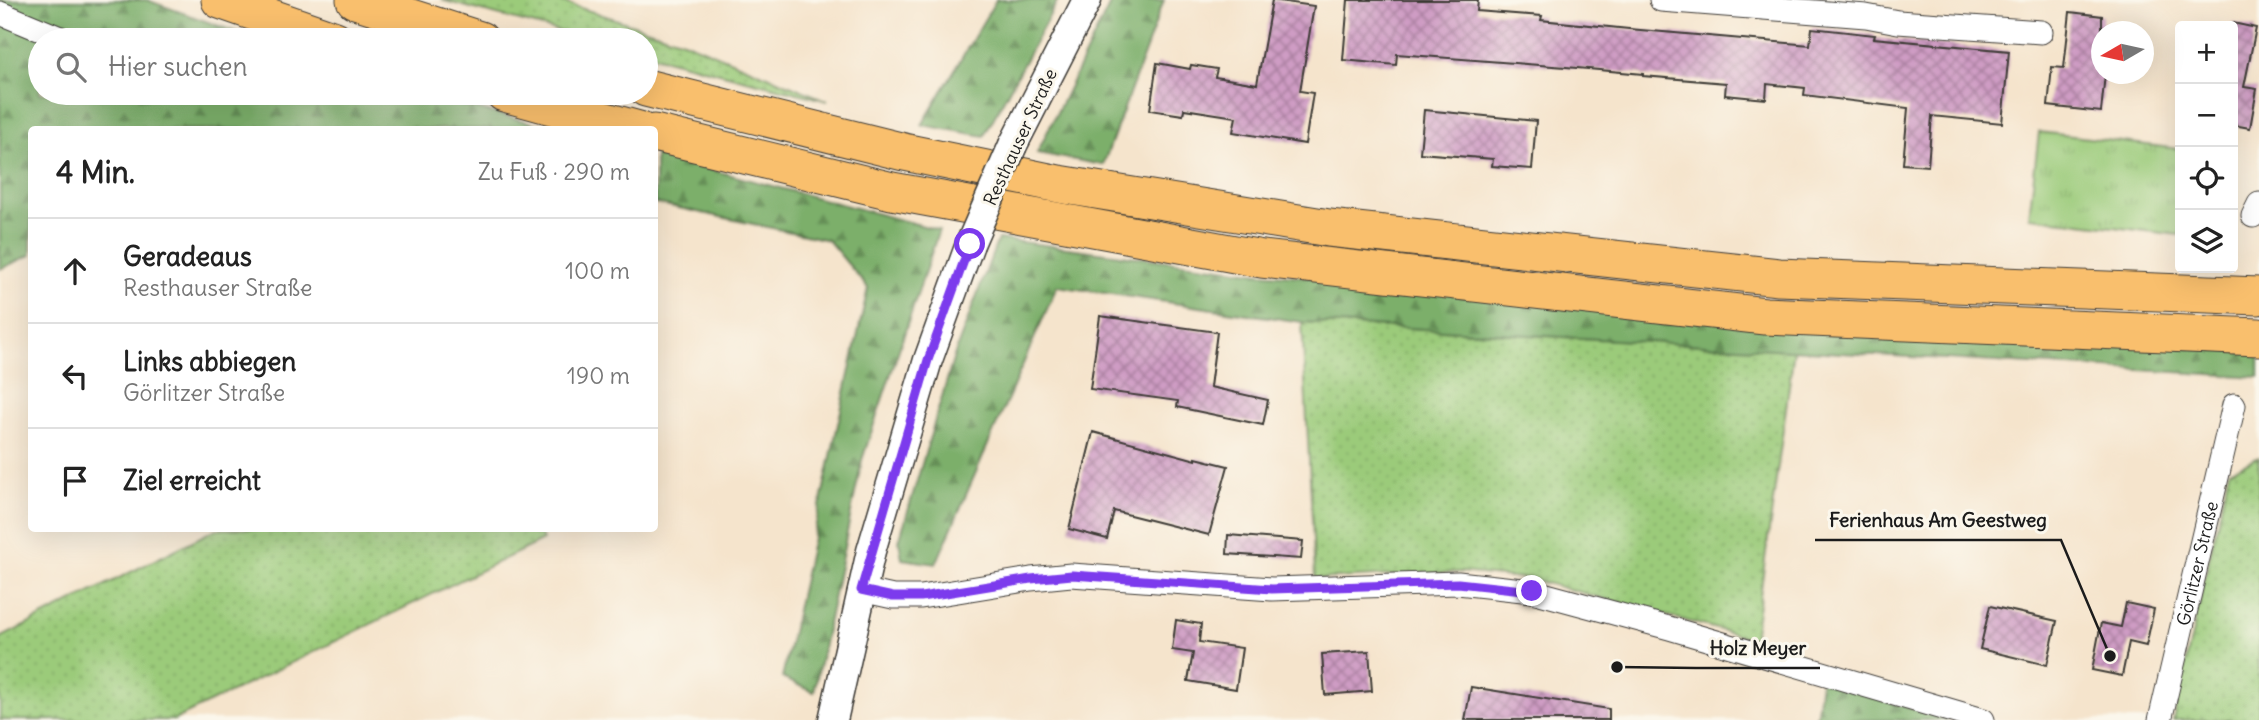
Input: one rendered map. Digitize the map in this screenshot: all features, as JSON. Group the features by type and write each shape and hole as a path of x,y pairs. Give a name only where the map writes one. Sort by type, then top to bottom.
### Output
{"highway":[{"path":"220,0 300,28"},
{"path":"355,0 442,28"},
{"path":"658,91 904,152 1033,179 1329,228 1779,277 2259,296"},
{"path":"548,105 624,126"},
{"path":"658,134 892,191 1262,260 1765,316 2259,337"}],"street":[{"name":"Resthauser Straße","path":"833,720 861,590 928,360 970,244 1013,145 1087,0"},
{"path":"1661,0 1867,8 1898,22 2041,32"},
{"path":"0,13 36,28"},
{"name":"Görlitzer Straße","path":"2160,720 2234,405"},
{"path":"861,590 893,597 921,597 1072,575 1272,589 1458,583 1532,591 1983,720"}],"green space":[{"path":"0,0 147,0 225,28 28,28 28,105 462,105 544,126 28,126 28,256 0,269"},
{"path":"441,0 556,0 643,28 546,28"},
{"path":"996,0 1058,0 984,136 922,125"},
{"path":"1112,0 1164,0 1103,165 1037,153"},
{"path":"658,33 686,42 828,101 658,57"},
{"path":"2039,132 2175,148 2175,234 2029,217"},
{"path":"658,156 939,230 862,460 814,692 782,678 868,288 828,240 658,204"},
{"path":"998,239 1260,273 2259,353 2259,377 1302,322 1057,286 936,564 902,559 899,541 955,353"},
{"path":"1302,322 1794,350 1754,639 1531,579 1460,572 1315,579"},
{"path":"2259,457 2259,720 2173,720 2229,471"},
{"path":"210,532 540,532 543,540 174,720 0,720 0,638"},
{"path":"1821,681 1949,720 1816,720"}],"building":[{"path":"1272,0 1314,6 1300,91 1313,93 1305,144 1233,132 1236,117 1184,109 1183,115 1150,110 1157,63 1190,69 1191,65 1217,69 1215,77 1257,84"},
{"path":"1348,0 1478,0 1477,11 1542,16 1541,20 1629,29 1810,45 1812,28 1875,35 1874,38 2009,51 2002,123 1932,116 1928,166 1903,164 1908,108 1804,95 1805,88 1767,84 1766,99 1725,95 1726,83 1643,74 1397,54 1396,65 1343,60"},
{"path":"2070,12 2102,16 2102,21 2091,21 2091,84 2104,84 2101,112 2048,106 2052,67 2064,68"},
{"path":"2238,24 2256,28 2244,87 2257,89 2250,128 2238,126"},
{"path":"1424,110 1536,121 1532,169 1492,166 1493,159 1420,153"},
{"path":"1100,316 1217,332 1210,387 1268,400 1263,425 1177,407 1178,401 1090,389"},
{"path":"1093,432 1228,466 1209,535 1114,511 1107,539 1069,529"},
{"path":"1228,535 1303,541 1301,559 1227,554"},
{"path":"2126,603 2154,609 2146,646 2129,642 2122,676 2092,670 2101,623 2121,627"},
{"path":"1990,606 2057,621 2047,665 1980,649"},
{"path":"1176,620 1201,624 1199,642 1242,648 1236,689 1188,681 1193,653 1172,650"},
{"path":"1369,651 1372,691 1325,695 1322,654"},
{"path":"1471,687 1609,709 1609,720 1465,720"}],"place":[{"name":"Ferienhaus Am Geestweg","path":"2110,656"},
{"name":"Holz Meyer","path":"1617,667"}],"route":[{"path":"970,244 928,360 861,590 893,597 921,597 1072,575 1272,589 1458,583 1532,591"}]}
